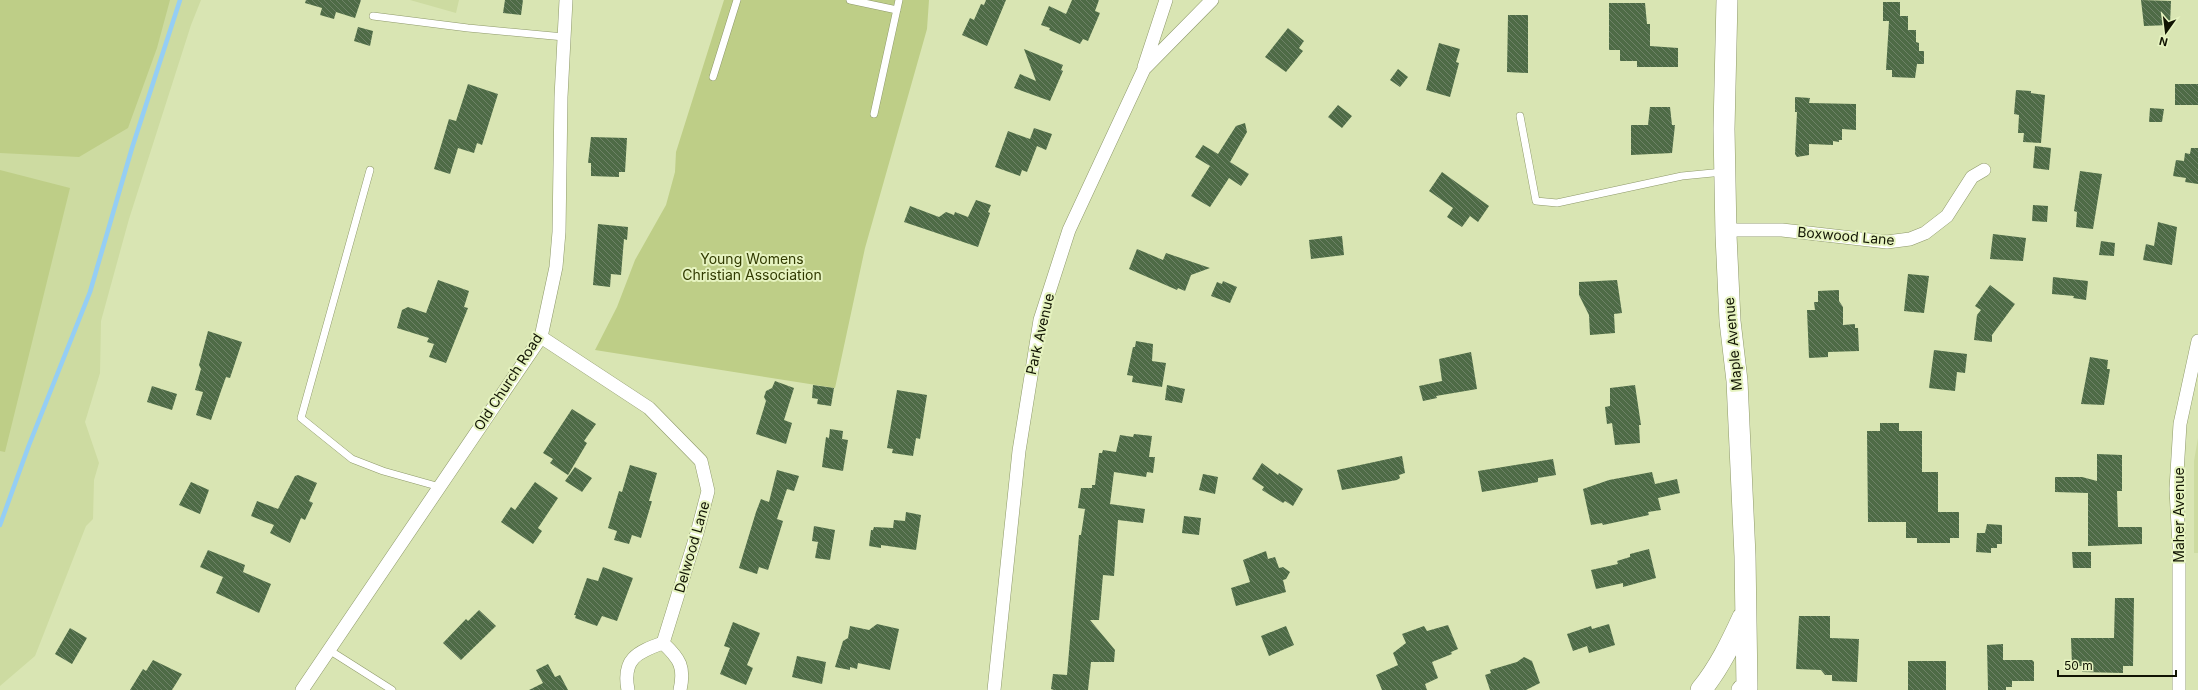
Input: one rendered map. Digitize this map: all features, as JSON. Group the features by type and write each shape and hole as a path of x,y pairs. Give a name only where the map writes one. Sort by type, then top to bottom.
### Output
{"main road":[{"name":"Maple Avenue","path":"1727,0 1724,75 1726,230 1730,322 1737,381 1746,611 1745,689"},
{"path":"1701,690 1710,679 1728,650 1746,611"}],"street":[{"name":"Old Church Road","path":"302,690 541,337 556,267 559,232 566,0"},
{"path":"1144,69 1166,0"},
{"name":"Park Avenue","path":"994,690 1019,451 1040,320 1069,230 1144,69 1212,0"},
{"name":"Boxwood Lane","path":"1726,230 1782,230 1887,242 1910,239 1925,233 1946,216 1972,177 1984,170"},
{"name":"Delwood Lane","path":"541,337 649,408 701,461 708,491 697,533 663,643"},
{"name":"Maher Avenue","path":"2179,690 2180,545 2176,489 2180,424 2198,341"},
{"path":"628,690 625,676 629,664 640,651 663,643 675,654 681,664 683,677 680,690"}],"lane":[{"path":"712,77 736,0"},
{"path":"850,0 897,10"},
{"path":"874,114 899,0"},
{"path":"373,16 468,28 564,37"},
{"path":"1520,116 1536,201 1557,203 1682,176 1725,171"},
{"path":"370,170 301,418 352,459 383,471 440,487"},
{"path":"329,650 392,690"}],"shaded area":[{"path":"0,0 201,0 191,25 129,219 101,321 100,373 85,422 99,463 94,480 93,519 86,526 35,656 0,686"},
{"path":"410,0 459,0 456,13"},
{"path":"2198,438 2198,553 2194,553 2194,461"}],"green space":[{"path":"0,0 170,0 157,48 128,128 79,157 0,153"},
{"name":"Young Womens Christian Association","path":"724,0 929,0 927,29 865,248 835,388 595,350 617,307 635,260 666,205 675,172 676,152"},
{"path":"0,170 70,188 5,452 0,451"}],"building":[{"path":"306,0 361,0 355,18 336,12 334,19 320,15 322,8 305,3"},
{"path":"505,0 523,0 521,15 503,13"},
{"path":"986,0 1006,0 987,46 962,35 970,18 974,20 981,4 984,5"},
{"path":"1072,0 1099,0 1095,11 1100,13 1088,41 1083,39 1080,44 1049,30 1050,28 1041,25 1049,6 1066,14"},
{"path":"2141,0 2171,1 2170,25 2144,26"},
{"path":"1883,2 1900,2 1900,16 1908,16 1908,30 1916,30 1916,42 1919,43 1919,51 1924,51 1924,64 1917,64 1915,78 1892,77 1892,70 1886,70 1889,21 1883,21"},
{"path":"1609,3 1645,3 1647,24 1650,24 1650,46 1678,48 1678,67 1637,67 1637,61 1620,61 1620,50 1609,50"},
{"path":"1508,15 1528,15 1528,73 1507,72"},
{"path":"358,27 373,31 370,46 354,41"},
{"path":"1288,28 1304,41 1299,48 1303,51 1286,72 1265,57"},
{"path":"1439,43 1460,49 1456,62 1459,63 1450,97 1426,90"},
{"path":"1024,49 1063,65 1061,70 1063,71 1050,101 1014,88 1020,74 1036,81"},
{"path":"1398,69 1408,77 1400,87 1390,80"},
{"path":"468,84 498,94 482,145 477,143 474,153 458,148 450,174 434,169 449,119 456,121"},
{"path":"2175,84 2198,84 2198,105 2175,105"},
{"path":"2016,90 2031,91 2031,93 2045,95 2041,143 2023,142 2024,133 2018,133 2019,115 2014,114"},
{"path":"1795,97 1810,98 1809,103 1856,104 1856,130 1842,129 1842,140 1839,140 1839,142 1833,141 1833,145 1809,144 1809,155 1797,157 1795,154 1797,112 1795,112"},
{"path":"1338,105 1352,116 1342,128 1328,117"},
{"path":"1650,107 1670,107 1672,125 1675,125 1672,153 1631,155 1631,125 1648,125"},
{"path":"2150,108 2164,109 2162,122 2149,122"},
{"path":"1245,123 1247,132 1230,162 1249,174 1241,186 1229,178 1210,207 1191,196 1210,166 1195,157 1203,145 1218,154 1236,126"},
{"path":"1034,128 1052,134 1046,150 1037,146 1027,172 1022,170 1020,176 995,167 1008,131 1030,139"},
{"path":"591,137 627,138 625,172 619,172 619,177 591,176 591,163 588,163"},
{"path":"2035,146 2051,148 2049,170 2033,168"},
{"path":"2191,148 2198,148 2198,184 2185,182 2186,178 2173,176 2176,160 2184,161 2185,153 2190,154"},
{"path":"2080,171 2102,174 2093,229 2076,227 2077,212 2074,211"},
{"path":"1442,172 1489,206 1478,222 1470,216 1462,227 1447,217 1453,208 1429,191"},
{"path":"976,200 991,205 988,212 990,213 978,247 904,222 910,206 939,217 946,212 954,215 955,212 968,217"},
{"path":"2033,205 2048,206 2047,222 2032,221"},
{"path":"2158,222 2177,227 2172,265 2143,260 2146,244 2154,246"},
{"path":"598,224 628,227 627,240 624,239 621,275 611,274 610,287 593,285"},
{"path":"1993,234 2026,238 2023,261 1990,259"},
{"path":"1342,236 1344,255 1311,259 1309,240"},
{"path":"2101,241 2115,243 2114,256 2099,255"},
{"path":"1137,249 1163,260 1166,253 1210,268 1191,275 1185,291 1178,288 1177,290 1129,269"},
{"path":"1908,274 1929,276 1924,313 1904,311"},
{"path":"2053,277 2088,281 2086,300 2073,298 2074,296 2052,294"},
{"path":"438,280 469,291 464,307 468,308 446,363 429,357 434,344 427,342 429,338 397,328 402,310 408,307 426,313"},
{"path":"1617,280 1622,313 1614,314 1615,333 1590,335 1589,315 1579,295 1579,282"},
{"path":"1223,281 1237,287 1230,303 1211,296 1217,282 1222,284"},
{"path":"1990,285 2015,304 1992,335 1992,342 1974,340 1977,315 1981,310 1975,306"},
{"path":"1839,290 1839,301 1843,307 1843,325 1855,324 1855,328 1858,328 1859,351 1828,352 1828,357 1809,358 1807,310 1815,310 1814,302 1818,302 1818,291"},
{"path":"208,331 242,342 230,378 226,377 211,420 196,415 203,392 195,390 201,369 199,365"},
{"path":"1136,341 1153,344 1152,361 1166,363 1162,387 1132,382 1133,376 1127,375 1133,347 1135,347"},
{"path":"1934,350 1967,354 1965,373 1957,372 1955,391 1929,388"},
{"path":"1471,352 1477,389 1436,396 1437,398 1423,401 1419,386 1442,381 1439,359"},
{"path":"2090,357 2108,360 2107,369 2110,369 2104,405 2081,404"},
{"path":"775,381 794,388 784,420 792,423 786,444 756,434 766,401 764,397 766,391 772,388"},
{"path":"813,385 834,388 831,406 817,404 818,399 812,398"},
{"path":"1167,385 1185,389 1182,403 1165,400"},
{"path":"1635,385 1641,425 1639,425 1640,443 1615,445 1612,423 1607,424 1605,407 1610,406 1610,388"},
{"path":"152,386 177,394 172,410 147,402"},
{"path":"897,390 927,395 920,439 916,438 913,456 892,453 893,449 887,448"},
{"path":"572,409 596,424 584,441 587,443 568,475 550,463 553,459 543,453"},
{"path":"1880,423 1899,423 1899,431 1922,431 1922,472 1938,472 1938,512 1959,512 1959,538 1950,538 1950,543 1917,543 1917,538 1906,538 1906,522 1868,522 1867,431 1880,431"},
{"path":"830,429 843,431 842,439 848,440 843,471 822,467 826,437 829,438"},
{"path":"1134,434 1152,436 1149,457 1155,457 1153,473 1147,472 1146,477 1114,472 1110,504 1145,509 1143,523 1118,520 1114,576 1103,575 1099,620 1090,620 1115,650 1114,662 1091,662 1088,690 1054,690 1051,689 1053,674 1067,675 1079,535 1081,535 1085,509 1078,508 1081,488 1092,488 1092,485 1095,485 1099,453 1102,453 1103,450 1116,452 1120,435 1133,437"},
{"path":"2097,454 2122,455 2122,491 2117,491 2118,527 2142,527 2142,544 2088,546 2088,493 2055,492 2055,477 2082,477 2097,481"},
{"path":"1402,456 1405,473 1399,475 1400,478 1397,480 1342,490 1337,470"},
{"path":"1553,459 1556,475 1538,478 1538,482 1482,492 1478,471"},
{"path":"1262,463 1278,475 1279,473 1303,489 1293,506 1285,501 1283,503 1262,490 1264,487 1252,479"},
{"path":"630,465 657,473 649,501 652,501 641,538 632,535 629,544 614,540 617,531 608,528 619,491 622,492"},
{"path":"575,467 592,478 582,492 565,481"},
{"path":"777,470 799,476 794,491 787,489 777,519 783,521 768,570 759,567 757,574 739,568 761,499 769,502"},
{"path":"1652,472 1655,484 1677,479 1680,493 1658,498 1661,510 1648,512 1649,515 1603,525 1602,523 1591,525 1583,489 1609,480"},
{"path":"1203,474 1218,477 1215,494 1199,490"},
{"path":"298,475 317,483 309,501 313,503 305,520 301,518 290,543 270,533 274,525 251,516 257,501 278,509 295,476"},
{"path":"191,482 209,490 200,514 179,505"},
{"path":"535,482 558,498 538,528 542,531 533,544 501,522 511,507 515,510"},
{"path":"906,512 921,515 916,550 881,545 881,548 869,546 871,530 873,530 874,527 893,528 894,520 905,521"},
{"path":"1184,516 1201,518 1199,535 1182,533"},
{"path":"1987,524 2002,525 2002,544 1997,544 1997,548 1991,548 1991,553 1976,552 1977,533 1985,533"},
{"path":"814,526 835,530 830,560 815,558 818,542 812,541"},
{"path":"1649,549 1656,578 1623,587 1623,583 1596,589 1591,570 1618,564 1617,561 1630,557 1630,554"},
{"path":"208,550 245,565 243,572 271,584 259,613 216,593 223,577 200,567"},
{"path":"1266,551 1268,559 1275,557 1279,568 1283,567 1290,572 1286,579 1283,580 1286,592 1236,606 1231,588 1250,582 1243,560"},
{"path":"2072,552 2091,552 2091,568 2073,568"},
{"path":"603,567 633,578 617,621 602,616 597,626 575,618 576,615 574,615 587,578 598,581"},
{"path":"2115,598 2134,598 2133,666 2123,666 2123,673 2082,672 2082,666 2072,666 2071,638 2114,638"},
{"path":"479,610 496,626 461,660 443,643 466,619 468,621"},
{"path":"1799,616 1830,616 1830,638 1859,639 1857,682 1832,681 1832,675 1825,675 1821,670 1796,669"},
{"path":"733,622 760,633 747,665 753,668 746,685 720,674 730,648 724,646"},
{"path":"877,624 899,629 890,670 858,663 857,669 850,667 850,670 835,667 843,641 848,638 850,626 869,630"},
{"path":"1609,624 1615,645 1589,653 1587,646 1573,651 1567,634 1591,626 1592,629"},
{"path":"1448,625 1458,649 1451,652 1452,654 1432,662 1438,678 1425,684 1427,690 1382,690 1376,675 1398,665 1393,653 1406,643 1402,634 1424,626 1427,631"},
{"path":"1286,626 1294,645 1269,656 1261,636"},
{"path":"70,628 87,638 72,664 55,654"},
{"path":"2003,644 2003,660 2032,660 2034,662 2034,681 2012,681 2012,687 2006,687 2006,690 1988,690 1987,645"},
{"path":"797,656 826,662 822,684 792,677"},
{"path":"1524,657 1532,661 1540,683 1526,690 1490,690 1485,675 1491,673 1490,670 1517,662"},
{"path":"153,660 182,674 172,690 130,690 143,669 146,671"},
{"path":"1908,661 1946,661 1946,690 1908,690"},
{"path":"548,664 555,677 560,675 568,690 529,690 543,683 536,670"}],"waterway":[{"path":"0,525 29,445 90,292 132,148 180,0"}]}
